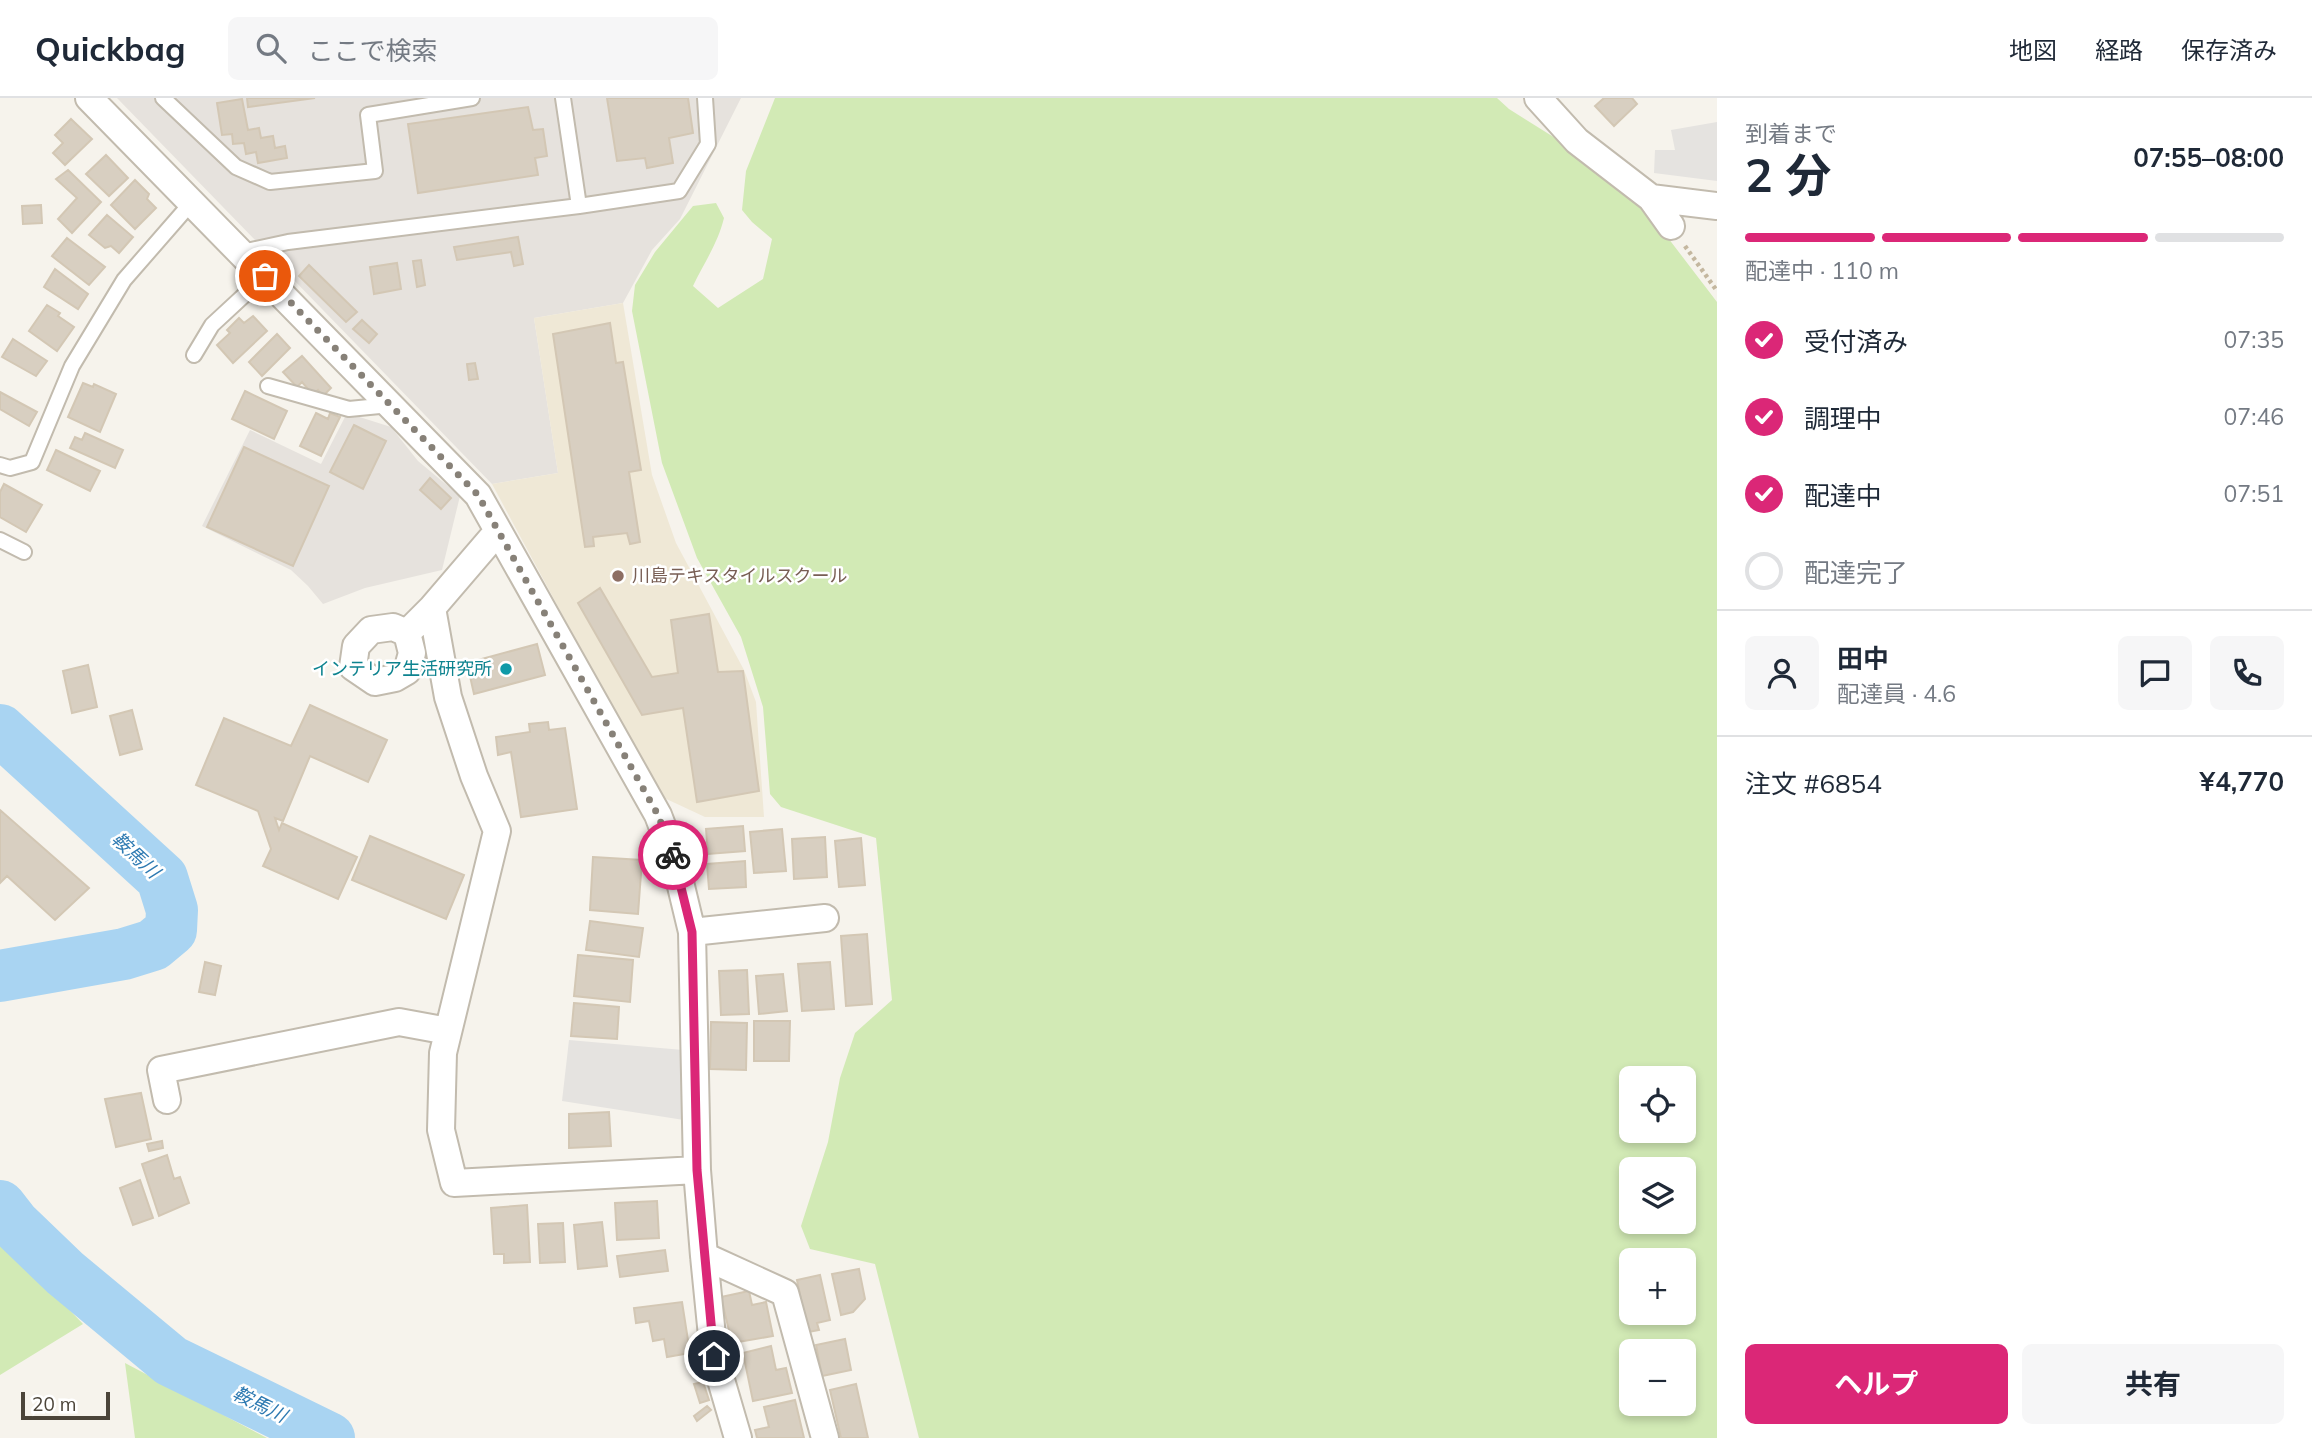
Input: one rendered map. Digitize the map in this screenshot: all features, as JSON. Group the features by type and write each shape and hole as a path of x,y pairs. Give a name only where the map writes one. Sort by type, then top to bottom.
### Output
{"street":[{"path":"89,98 478,495 658,815 674,857 692,932 697,1170 704,1256 714,1356 738,1438"},
{"path":"1546,101 1577,141 1651,198 1671,226"},
{"path":"1651,198 1717,206"},
{"path":"407,633 498,531"},
{"path":"432,608 448,698 474,776 497,831 443,1053 441,1130 454,1183 697,1170"},
{"path":"692,932 825,918"},
{"path":"167,1100 161,1070 399,1022 448,1031"},
{"path":"704,1256 785,1293 825,1438"}],"lane":[{"path":"163,98 236,167 270,183 375,171 368,115 472,98"},
{"path":"563,98 579,206"},
{"path":"242,252 288,242 679,191 708,144 705,98"},
{"path":"0,465 10,468 32,463 72,366 124,279 192,202"},
{"path":"194,355 212,325 265,276"},
{"path":"268,386 349,410 390,405"},
{"path":"0,540 24,552"}],"path":[{"path":"1671,226 1717,291"}],"shaded area":[{"path":"117,98 741,98 680,219 652,250 623,303 534,318 558,473 492,484"},
{"path":"1717,122 1717,181 1654,173 1655,150 1675,150 1671,130"},
{"name":"川島テキスタイルスクール","path":"623,303 652,475 676,543 744,670 756,702 764,817 705,817 660,796 492,484 558,473 534,318"},
{"path":"347,413 391,427 418,461 460,496 442,570 365,588 323,604 291,570 202,526 250,430 321,464"},
{"path":"569,1040 683,1050 684,1120 562,1101"}],"green space":[{"path":"775,98 1497,98 1636,196 1717,302 1717,1438 919,1438 875,1264 810,1249 801,1226 828,1142 840,1078 855,1033 892,1000 876,838 781,807 770,794 763,707 741,637 697,558 662,463 632,311 635,285 655,252 693,206 716,203 724,218 693,286 718,308 763,279 772,239 742,210 746,171"},
{"path":"0,1237 83,1324 0,1375"},
{"path":"125,1363 267,1438 135,1438"}],"building":[{"path":"247,98 315,98 248,107"},
{"path":"607,98 688,98 693,133 669,138 673,163 647,168 645,158 617,161"},
{"path":"1604,98 1632,98 1637,104 1614,126 1595,106"},
{"path":"242,99 248,130 259,128 261,138 273,136 275,148 285,146 287,158 258,163 256,152 246,154 244,143 233,144 232,134 222,135 217,103"},
{"path":"528,107 533,130 543,129 547,156 535,158 538,175 418,193 408,124"},
{"path":"71,119 92,139 65,165 53,153 63,143 55,135"},
{"path":"106,155 128,178 109,196 86,174"},
{"path":"68,170 101,202 72,233 58,219 77,198 56,179"},
{"path":"135,180 149,194 147,199 156,208 135,229 111,205"},
{"path":"41,205 42,223 23,224 22,206"},
{"path":"107,215 133,237 119,253 111,246 105,248 89,235"},
{"path":"518,237 523,264 514,266 511,252 457,260 454,247"},
{"path":"67,238 105,267 89,285 52,256"},
{"path":"421,260 425,285 417,287 413,261"},
{"path":"397,263 401,289 374,294 370,267"},
{"path":"309,265 357,312 346,322 299,276"},
{"path":"55,269 88,294 78,309 44,287"},
{"path":"47,305 74,327 57,351 29,331"},
{"path":"253,316 267,331 233,363 217,345 230,333 227,330 239,318 244,323"},
{"path":"362,320 377,334 369,343 353,329"},
{"path":"610,323 616,363 623,362 641,470 629,472 640,542 630,544 627,533 593,537 594,546 585,547 553,334"},
{"path":"277,334 290,348 262,376 249,362"},
{"path":"13,339 47,361 36,376 2,357"},
{"path":"302,356 331,388 323,396 318,390 313,395 302,382 297,387 283,372"},
{"path":"475,363 478,379 469,380 467,364"},
{"path":"83,383 93,387 94,384 116,394 100,432 68,417"},
{"path":"245,391 287,411 274,439 232,419"},
{"path":"0,392 37,412 29,426 0,409"},
{"path":"316,413 328,419 330,413 340,417 321,456 300,446"},
{"path":"354,425 386,441 363,489 330,472"},
{"path":"85,433 123,450 115,468 70,448 75,437 82,440"},
{"path":"244,447 329,486 293,566 207,527"},
{"path":"56,450 100,471 90,491 47,470"},
{"path":"430,478 451,498 441,509 420,490"},
{"path":"4,484 42,505 26,532 0,517 0,492"},
{"path":"600,588 652,677 678,673 671,620 709,614 718,672 743,671 759,791 697,802 683,708 642,715 578,603"},
{"name":"インテリア生活研究所","path":"537,644 545,675 474,694 467,663"},
{"path":"88,665 97,707 72,713 63,671"},
{"path":"310,705 387,740 368,782 310,756 283,821 275,818 279,830 282,823 357,857 338,899 263,866 271,849 258,811 196,785 224,718 291,746"},
{"path":"132,710 142,749 120,755 110,716"},
{"path":"548,722 549,730 565,728 577,809 521,817 511,752 498,755 496,737 530,732 529,724"},
{"path":"0,810 89,888 55,920 7,876 0,883"},
{"path":"743,826 745,851 708,854 706,829"},
{"path":"782,829 786,871 754,873 750,832"},
{"path":"370,836 464,875 446,919 352,880"},
{"path":"825,837 827,877 794,879 792,839"},
{"path":"861,838 865,885 839,887 835,841"},
{"path":"593,857 642,860 638,914 590,910"},
{"path":"745,861 746,887 709,889 707,864"},
{"path":"590,921 643,928 639,957 586,950"},
{"path":"867,934 872,1004 846,1006 841,936"},
{"path":"578,955 633,960 630,1002 574,996"},
{"path":"205,962 221,966 215,995 199,992"},
{"path":"830,962 834,1009 802,1011 798,964"},
{"path":"747,970 749,1014 721,1015 719,971"},
{"path":"783,974 787,1011 759,1014 756,976"},
{"path":"574,1003 619,1007 617,1039 571,1036"},
{"path":"754,1021 790,1021 789,1061 754,1061"},
{"path":"711,1022 747,1023 746,1070 710,1069"},
{"path":"141,1093 151,1139 116,1147 105,1099"},
{"path":"609,1112 611,1146 569,1148 569,1114"},
{"path":"162,1141 163,1148 149,1151 147,1144"},
{"path":"167,1155 174,1179 180,1177 189,1203 159,1216 142,1164"},
{"path":"140,1180 153,1218 133,1225 120,1188"},
{"path":"657,1201 659,1238 617,1240 615,1203"},
{"path":"527,1205 530,1262 504,1263 504,1254 494,1254 491,1208"},
{"path":"602,1222 607,1266 578,1269 574,1225"},
{"path":"563,1223 565,1262 540,1263 538,1224"},
{"path":"665,1250 668,1271 620,1277 617,1256"},
{"path":"859,1269 865,1299 853,1312 841,1315 832,1274"},
{"path":"820,1275 830,1320 817,1323 819,1330 808,1332 797,1280"},
{"path":"749,1291 752,1305 766,1302 773,1336 732,1343 721,1297"},
{"path":"682,1302 690,1353 667,1357 664,1339 653,1341 649,1321 636,1323 634,1308"},
{"path":"845,1339 851,1370 822,1376 816,1345"},
{"path":"771,1346 776,1370 786,1368 792,1393 753,1401 743,1353"},
{"path":"703,1382 709,1400 700,1403 694,1384"},
{"path":"856,1384 868,1438 841,1438 830,1390"},
{"path":"795,1400 804,1438 757,1438 755,1430 769,1427 764,1407"},
{"path":"707,1406 711,1410 697,1421 694,1416"}],"waterway":[{"name":"鞍馬川","path":"0,730 162,878 172,910 171,930 153,945 124,954 0,976"},
{"name":"鞍馬川","path":"0,1206 14,1224 65,1273 171,1361 329,1438"}],"way so far":[{"path":"265,276 478,495 658,815 673,855"}],"place":[{"name":"川島テキスタイルスクール","path":"618,576"},
{"name":"インテリア生活研究所","path":"506,669"}],"route":[{"path":"673,855 692,932 697,1170 714,1356"}]}
